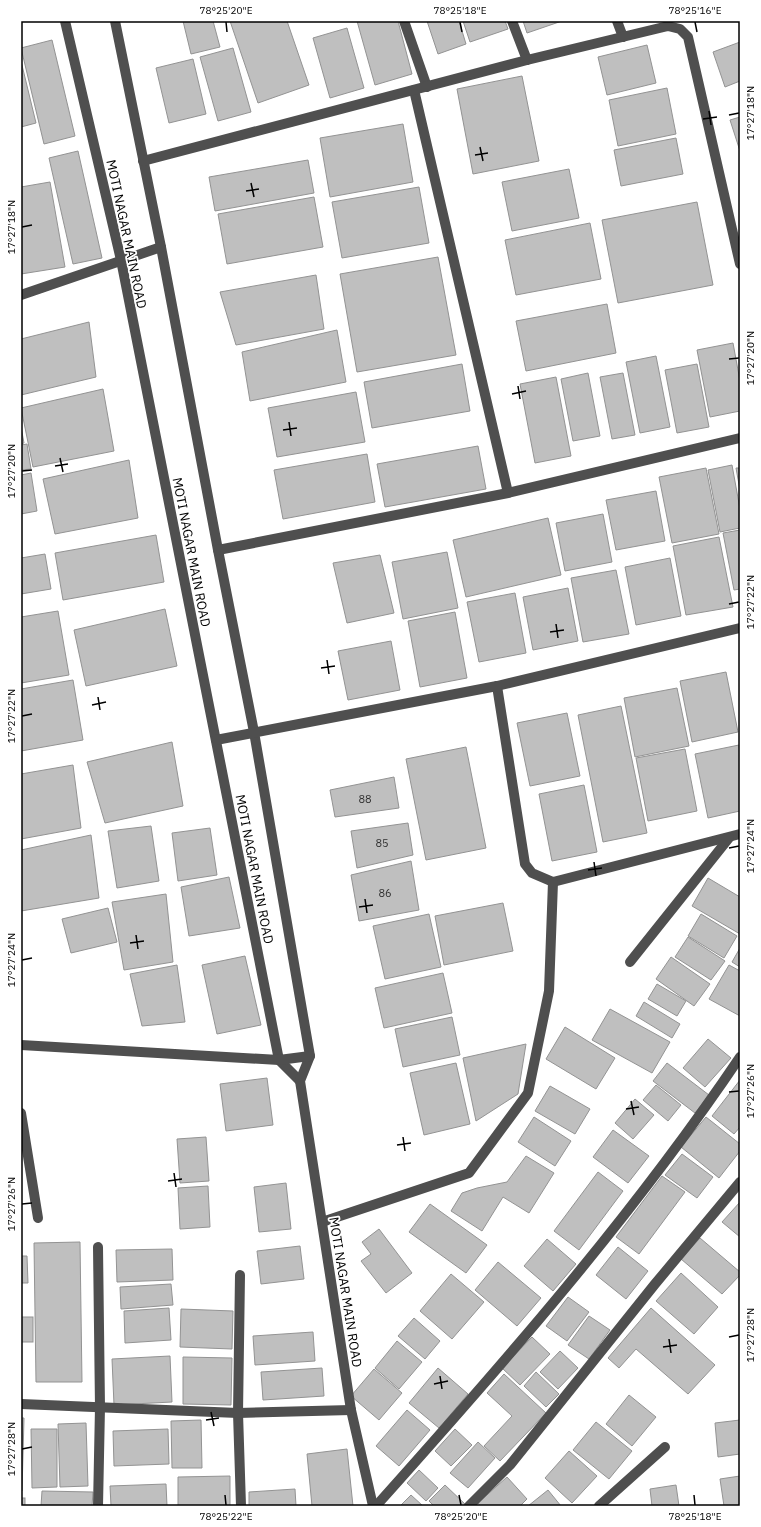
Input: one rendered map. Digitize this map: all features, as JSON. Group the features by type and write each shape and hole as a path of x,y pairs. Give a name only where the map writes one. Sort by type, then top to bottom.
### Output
{"street":[{"name":"MOTI NAGAR MAIN ROAD","path":"65,21 121,260 279,1060"},
{"name":"MOTI NAGAR MAIN ROAD","path":"115,21 161,247 254,732 310,1056"},
{"path":"404,21 427,87"},
{"path":"512,21 527,60"},
{"path":"617,21 623,37"},
{"path":"143,161 527,60 668,26 680,29 688,37 740,264"},
{"path":"414,90 508,492"},
{"path":"21,295 161,247"},
{"path":"218,550 508,492 740,438"},
{"path":"216,740 497,686 740,628"},
{"path":"497,686 525,864 532,873 553,882 740,834"},
{"path":"630,962 729,838"},
{"path":"322,1222 469,1173 528,1092 549,991 553,882"},
{"path":"21,1045 279,1060 310,1056 300,1081 279,1060"},
{"path":"376,1506 483,1386 609,1235 713,1098 740,1057"},
{"name":"MOTI NAGAR MAIN ROAD","path":"300,1081 351,1410 373,1506"},
{"path":"21,1113 38,1218"},
{"path":"469,1506 510,1464 655,1284 740,1182"},
{"path":"98,1247 100,1407 98,1506"},
{"path":"240,1276 238,1413 241,1506"},
{"path":"21,1404 238,1413 351,1410"},
{"path":"599,1506 665,1447"}],"building":[{"path":"183,21 213,21 220,47 191,54"},
{"path":"230,21 287,21 309,85 258,103"},
{"path":"357,21 398,21 412,74 375,85"},
{"path":"427,21 459,21 466,44 438,54"},
{"path":"463,21 505,21 508,29 470,42"},
{"path":"523,21 562,21 527,33"},
{"path":"347,28 364,88 330,98 313,38"},
{"path":"52,40 75,136 44,144 21,48"},
{"path":"740,42 740,81 725,87 713,52"},
{"path":"647,45 656,83 607,95 598,57"},
{"path":"233,48 251,112 218,121 200,57"},
{"path":"193,59 206,114 169,123 156,68"},
{"path":"21,61 36,123 21,127"},
{"path":"522,76 539,161 473,174 457,89"},
{"path":"667,88 676,134 618,146 609,100"},
{"path":"740,117 740,151 730,120"},
{"path":"403,124 413,182 330,197 320,138"},
{"path":"676,138 683,174 621,186 614,150"},
{"path":"78,151 102,258 73,264 49,158"},
{"path":"308,160 314,193 215,211 209,177"},
{"path":"569,169 579,218 512,231 502,182"},
{"path":"50,182 65,267 21,274 21,187"},
{"path":"419,187 429,243 342,258 332,202"},
{"path":"314,197 323,247 227,264 218,214"},
{"path":"697,202 713,285 618,303 602,220"},
{"path":"590,223 601,279 516,295 505,240"},
{"path":"438,257 456,355 357,372 340,274"},
{"path":"316,275 324,329 236,345 220,292"},
{"path":"607,304 616,353 526,371 516,321"},
{"path":"89,322 96,377 21,395 21,339"},
{"path":"337,330 346,382 250,401 242,352"},
{"path":"733,343 740,381 740,411 710,417 697,350"},
{"path":"656,356 670,427 640,433 626,362"},
{"path":"462,364 470,411 372,428 364,382"},
{"path":"697,364 709,427 677,433 665,370"},
{"path":"588,373 600,436 573,441 561,379"},
{"path":"623,373 635,435 612,439 600,377"},
{"path":"556,377 571,456 535,463 520,384"},
{"path":"103,389 114,451 33,467 21,408"},
{"path":"356,392 365,442 277,457 268,408"},
{"path":"21,427 24,443 21,444"},
{"path":"27,444 31,469 21,470 21,445"},
{"path":"478,446 486,489 385,507 377,464"},
{"path":"367,454 375,502 283,519 274,470"},
{"path":"129,460 138,518 55,534 43,479"},
{"path":"732,465 740,509 740,528 720,532 708,470"},
{"path":"706,468 719,534 672,543 659,477"},
{"path":"736,468 740,468 740,490"},
{"path":"31,473 37,511 21,514 21,475"},
{"path":"656,491 665,541 616,550 606,500"},
{"path":"603,514 612,562 565,571 556,523"},
{"path":"548,518 561,575 466,597 453,540"},
{"path":"740,530 740,589 734,590 723,533"},
{"path":"156,535 164,582 63,600 55,553"},
{"path":"719,537 733,607 686,615 673,546"},
{"path":"447,552 458,608 403,619 392,562"},
{"path":"45,554 51,589 21,594 21,558"},
{"path":"380,555 394,613 347,623 333,563"},
{"path":"670,558 681,616 636,625 625,567"},
{"path":"616,570 629,634 583,642 571,578"},
{"path":"568,588 578,641 533,650 523,597"},
{"path":"515,593 526,653 479,662 467,602"},
{"path":"165,609 177,666 86,686 74,630"},
{"path":"58,611 69,675 21,683 21,617"},
{"path":"455,612 467,678 420,687 408,621"},
{"path":"391,641 400,690 348,700 338,651"},
{"path":"726,672 738,732 692,742 680,681"},
{"path":"73,680 83,740 21,751 21,689"},
{"path":"677,688 689,746 635,757 624,698"},
{"path":"621,706 647,833 603,842 578,715"},
{"path":"567,713 580,776 530,786 517,723"},
{"path":"172,742 183,806 105,823 87,762"},
{"path":"739,745 740,811 708,818 695,754"},
{"path":"466,747 486,848 426,860 406,759"},
{"path":"685,749 697,811 648,821 636,758"},
{"path":"73,765 81,828 21,839 21,774"},
{"path":"394,777 399,808 335,817 330,790"},
{"path":"584,785 597,852 552,861 539,794"},
{"path":"408,823 413,855 357,868 351,831"},
{"path":"151,826 159,881 117,888 108,831"},
{"path":"210,828 217,875 178,881 172,833"},
{"path":"91,835 99,898 21,911 21,850"},
{"path":"411,861 419,910 359,921 351,875"},
{"path":"229,877 240,928 189,936 181,887"},
{"path":"708,878 740,897 740,934 692,906"},
{"path":"166,894 173,962 124,970 112,902"},
{"path":"503,903 513,951 444,965 435,916"},
{"path":"108,908 117,942 71,953 62,919"},
{"path":"429,914 441,967 385,979 373,926"},
{"path":"701,914 737,936 724,958 688,936"},
{"path":"688,937 725,961 711,980 675,957"},
{"path":"740,948 740,967 732,962"},
{"path":"245,956 261,1025 217,1034 202,965"},
{"path":"671,957 710,984 694,1006 656,979"},
{"path":"177,965 185,1022 142,1026 130,974"},
{"path":"729,965 740,971 740,1016 709,999"},
{"path":"443,973 452,1013 384,1028 375,988"},
{"path":"657,984 686,1001 677,1016 648,999"},
{"path":"644,1002 680,1024 672,1038 636,1016"},
{"path":"610,1009 670,1042 652,1073 592,1040"},
{"path":"452,1017 460,1055 403,1067 395,1029"},
{"path":"565,1027 615,1058 596,1089 546,1059"},
{"path":"708,1039 731,1058 705,1087 683,1068"},
{"path":"526,1044 518,1094 476,1121 463,1058"},
{"path":"456,1063 470,1124 424,1135 410,1073"},
{"path":"667,1063 709,1095 695,1113 653,1081"},
{"path":"267,1078 273,1125 226,1131 220,1084"},
{"path":"740,1080 740,1127 734,1134 712,1116"},
{"path":"656,1085 681,1105 668,1121 643,1100"},
{"path":"550,1086 590,1109 575,1134 535,1111"},
{"path":"635,1099 654,1115 633,1139 615,1123"},
{"path":"534,1117 571,1141 555,1166 518,1142"},
{"path":"706,1117 740,1144 740,1151 719,1178 681,1147"},
{"path":"613,1130 649,1156 628,1183 593,1157"},
{"path":"206,1137 209,1181 180,1183 177,1139"},
{"path":"682,1154 713,1177 697,1198 665,1175"},
{"path":"526,1156 554,1173 529,1213 503,1197 482,1231 451,1211 462,1193 477,1188 507,1182"},
{"path":"598,1172 623,1191 579,1250 554,1231"},
{"path":"662,1176 685,1192 639,1254 616,1237"},
{"path":"286,1183 291,1229 259,1232 254,1187"},
{"path":"208,1186 210,1227 180,1229 178,1188"},
{"path":"740,1202 740,1237 722,1222"},
{"path":"430,1204 487,1245 466,1273 409,1232"},
{"path":"379,1229 412,1273 386,1293 361,1261 371,1254 362,1242"},
{"path":"700,1238 740,1272 740,1275 722,1294 681,1259"},
{"path":"547,1239 576,1264 553,1291 524,1266"},
{"path":"80,1242 82,1382 36,1382 34,1243"},
{"path":"300,1246 304,1279 261,1284 257,1251"},
{"path":"618,1247 648,1271 626,1299 596,1275"},
{"path":"172,1249 173,1280 117,1282 116,1250"},
{"path":"21,1256 27,1256 28,1283 21,1283"},
{"path":"498,1262 541,1298 517,1326 475,1290"},
{"path":"681,1273 718,1307 694,1334 656,1301"},
{"path":"451,1274 484,1302 452,1339 420,1311"},
{"path":"171,1284 173,1305 121,1309 120,1287"},
{"path":"568,1297 589,1312 567,1341 546,1326"},
{"path":"169,1308 171,1340 125,1343 124,1311"},
{"path":"651,1308 715,1365 688,1394 636,1349 619,1368 608,1358"},
{"path":"181,1309 233,1311 232,1349 180,1347"},
{"path":"589,1316 610,1330 589,1359 568,1345"},
{"path":"21,1317 33,1317 33,1342 21,1342"},
{"path":"414,1318 440,1341 425,1359 398,1336"},
{"path":"313,1332 315,1361 255,1365 253,1336"},
{"path":"532,1337 550,1354 520,1385 502,1368"},
{"path":"397,1341 422,1362 399,1389 375,1368"},
{"path":"560,1351 578,1368 558,1389 540,1372"},
{"path":"170,1356 172,1402 114,1405 112,1359"},
{"path":"183,1357 232,1358 231,1405 183,1404"},
{"path":"322,1368 324,1396 263,1400 261,1372"},
{"path":"438,1368 468,1394 439,1428 409,1403"},
{"path":"374,1369 402,1393 379,1420 351,1396"},
{"path":"536,1372 559,1394 546,1407 524,1386"},
{"path":"504,1374 546,1413 500,1461 484,1446 512,1416 487,1393"},
{"path":"629,1395 656,1417 632,1446 606,1424"},
{"path":"407,1410 430,1430 399,1466 376,1446"},
{"path":"21,1418 24,1418 22,1491 21,1491"},
{"path":"201,1420 202,1468 172,1468 171,1421"},
{"path":"740,1420 740,1454 718,1457 715,1423"},
{"path":"596,1422 632,1451 609,1479 573,1450"},
{"path":"86,1423 88,1486 60,1487 58,1424"},
{"path":"31,1429 57,1429 57,1487 32,1488"},
{"path":"168,1429 169,1464 114,1466 113,1431"},
{"path":"455,1429 472,1445 451,1466 435,1451"},
{"path":"478,1442 495,1458 468,1488 450,1473"},
{"path":"347,1449 353,1506 312,1506 307,1454"},
{"path":"569,1451 597,1476 572,1503 545,1478"},
{"path":"419,1470 438,1488 426,1501 407,1483"},
{"path":"230,1476 230,1506 178,1506 178,1477"},
{"path":"740,1476 740,1506 724,1506 720,1479"},
{"path":"507,1477 527,1499 520,1506 480,1506 478,1503"},
{"path":"166,1484 167,1506 111,1506 110,1486"},
{"path":"445,1485 466,1506 434,1506 429,1501"},
{"path":"676,1485 679,1506 652,1506 650,1489"},
{"path":"295,1489 296,1506 249,1506 249,1492"},
{"path":"548,1490 561,1506 528,1506"},
{"path":"42,1491 93,1492 92,1506 41,1506"},
{"path":"411,1495 423,1506 400,1506"},
{"path":"21,1498 25,1498 25,1506 21,1506"}]}
